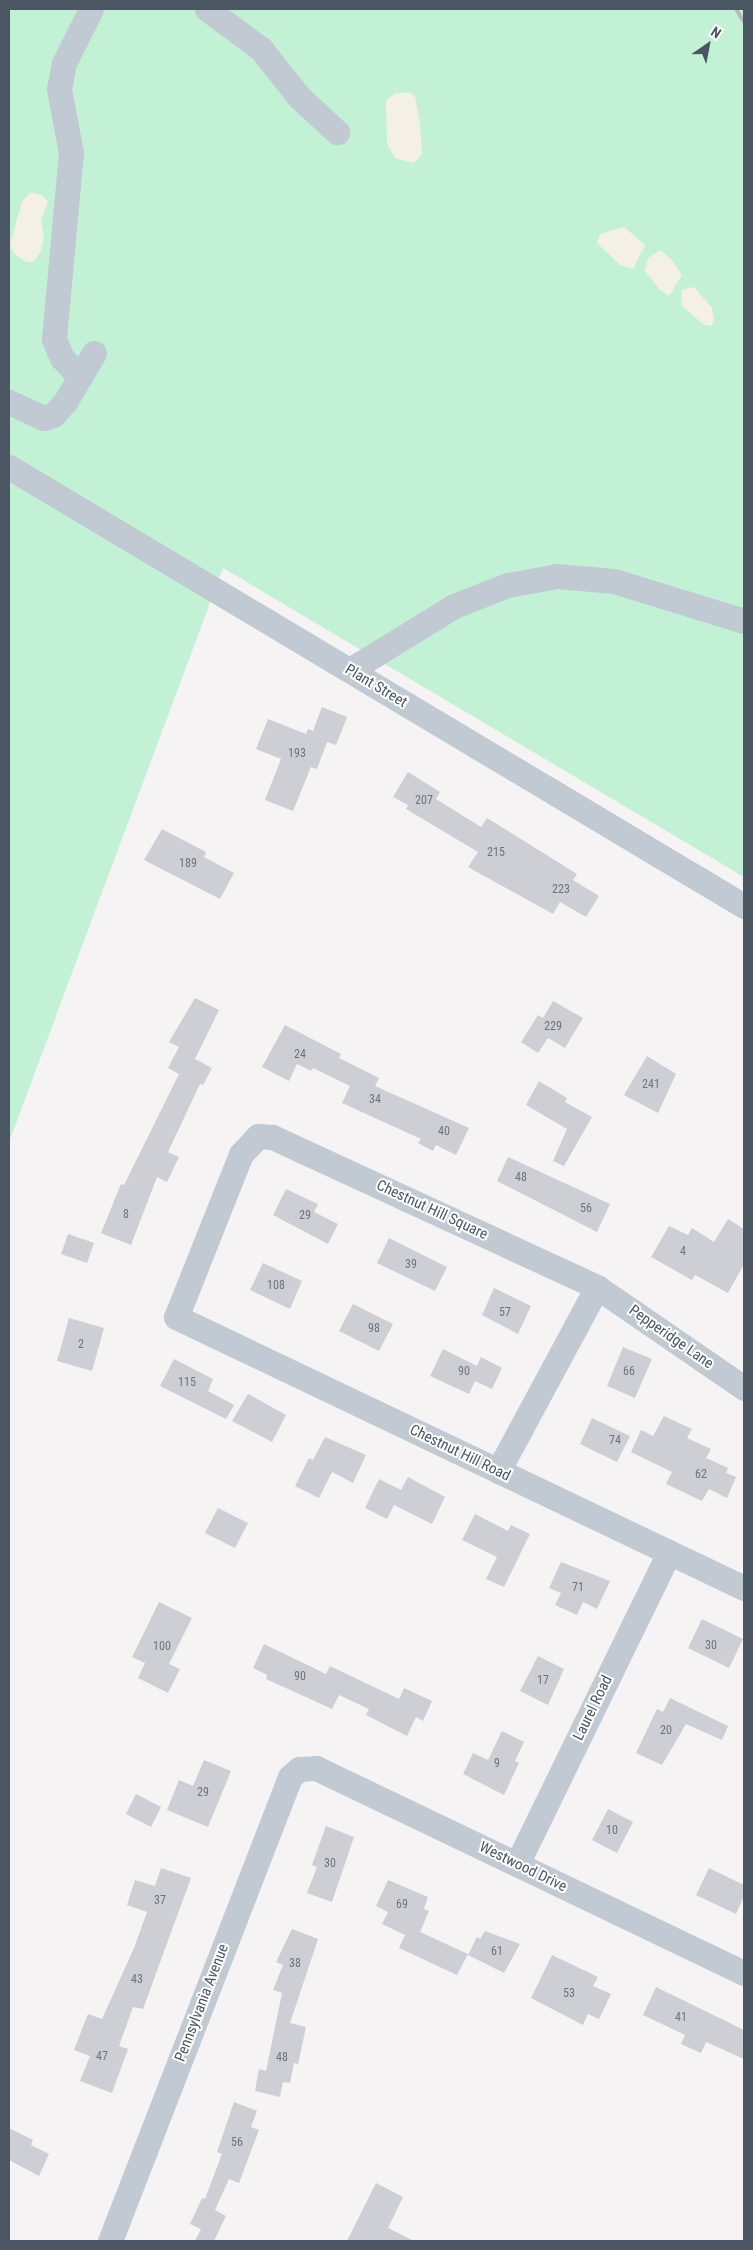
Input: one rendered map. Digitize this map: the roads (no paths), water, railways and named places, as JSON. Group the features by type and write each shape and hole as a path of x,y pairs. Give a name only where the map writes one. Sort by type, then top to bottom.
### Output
{"street":[{"path":"80,377 62,358 54,339 71,153 59,89 64,63 90,9"},
{"path":"207,9 261,49 299,97 337,132"},
{"path":"9,402 36,415 50,417 65,402 94,353"},
{"name":"Plant Street","path":"9,467 744,906"},
{"path":"350,670 420,624 454,606 508,585 557,576 614,581 744,621"},
{"name":"Chestnut Hill Square","path":"176,1317 241,1154 258,1136 287,1142 597,1287"},
{"path":"498,1471 597,1287"},
{"name":"Pepperidge Lane","path":"597,1287 744,1388"},
{"name":"Chestnut Hill Road","path":"176,1317 744,1588"},
{"name":"Laurel Road","path":"517,1864 668,1552"},
{"name":"Westwood Drive","path":"299,1769 316,1768 744,1973"},
{"name":"Pennsylvania Avenue","path":"110,2241 290,1777 299,1769"}],"railway":[{"path":"736,9 744,22"}]}
